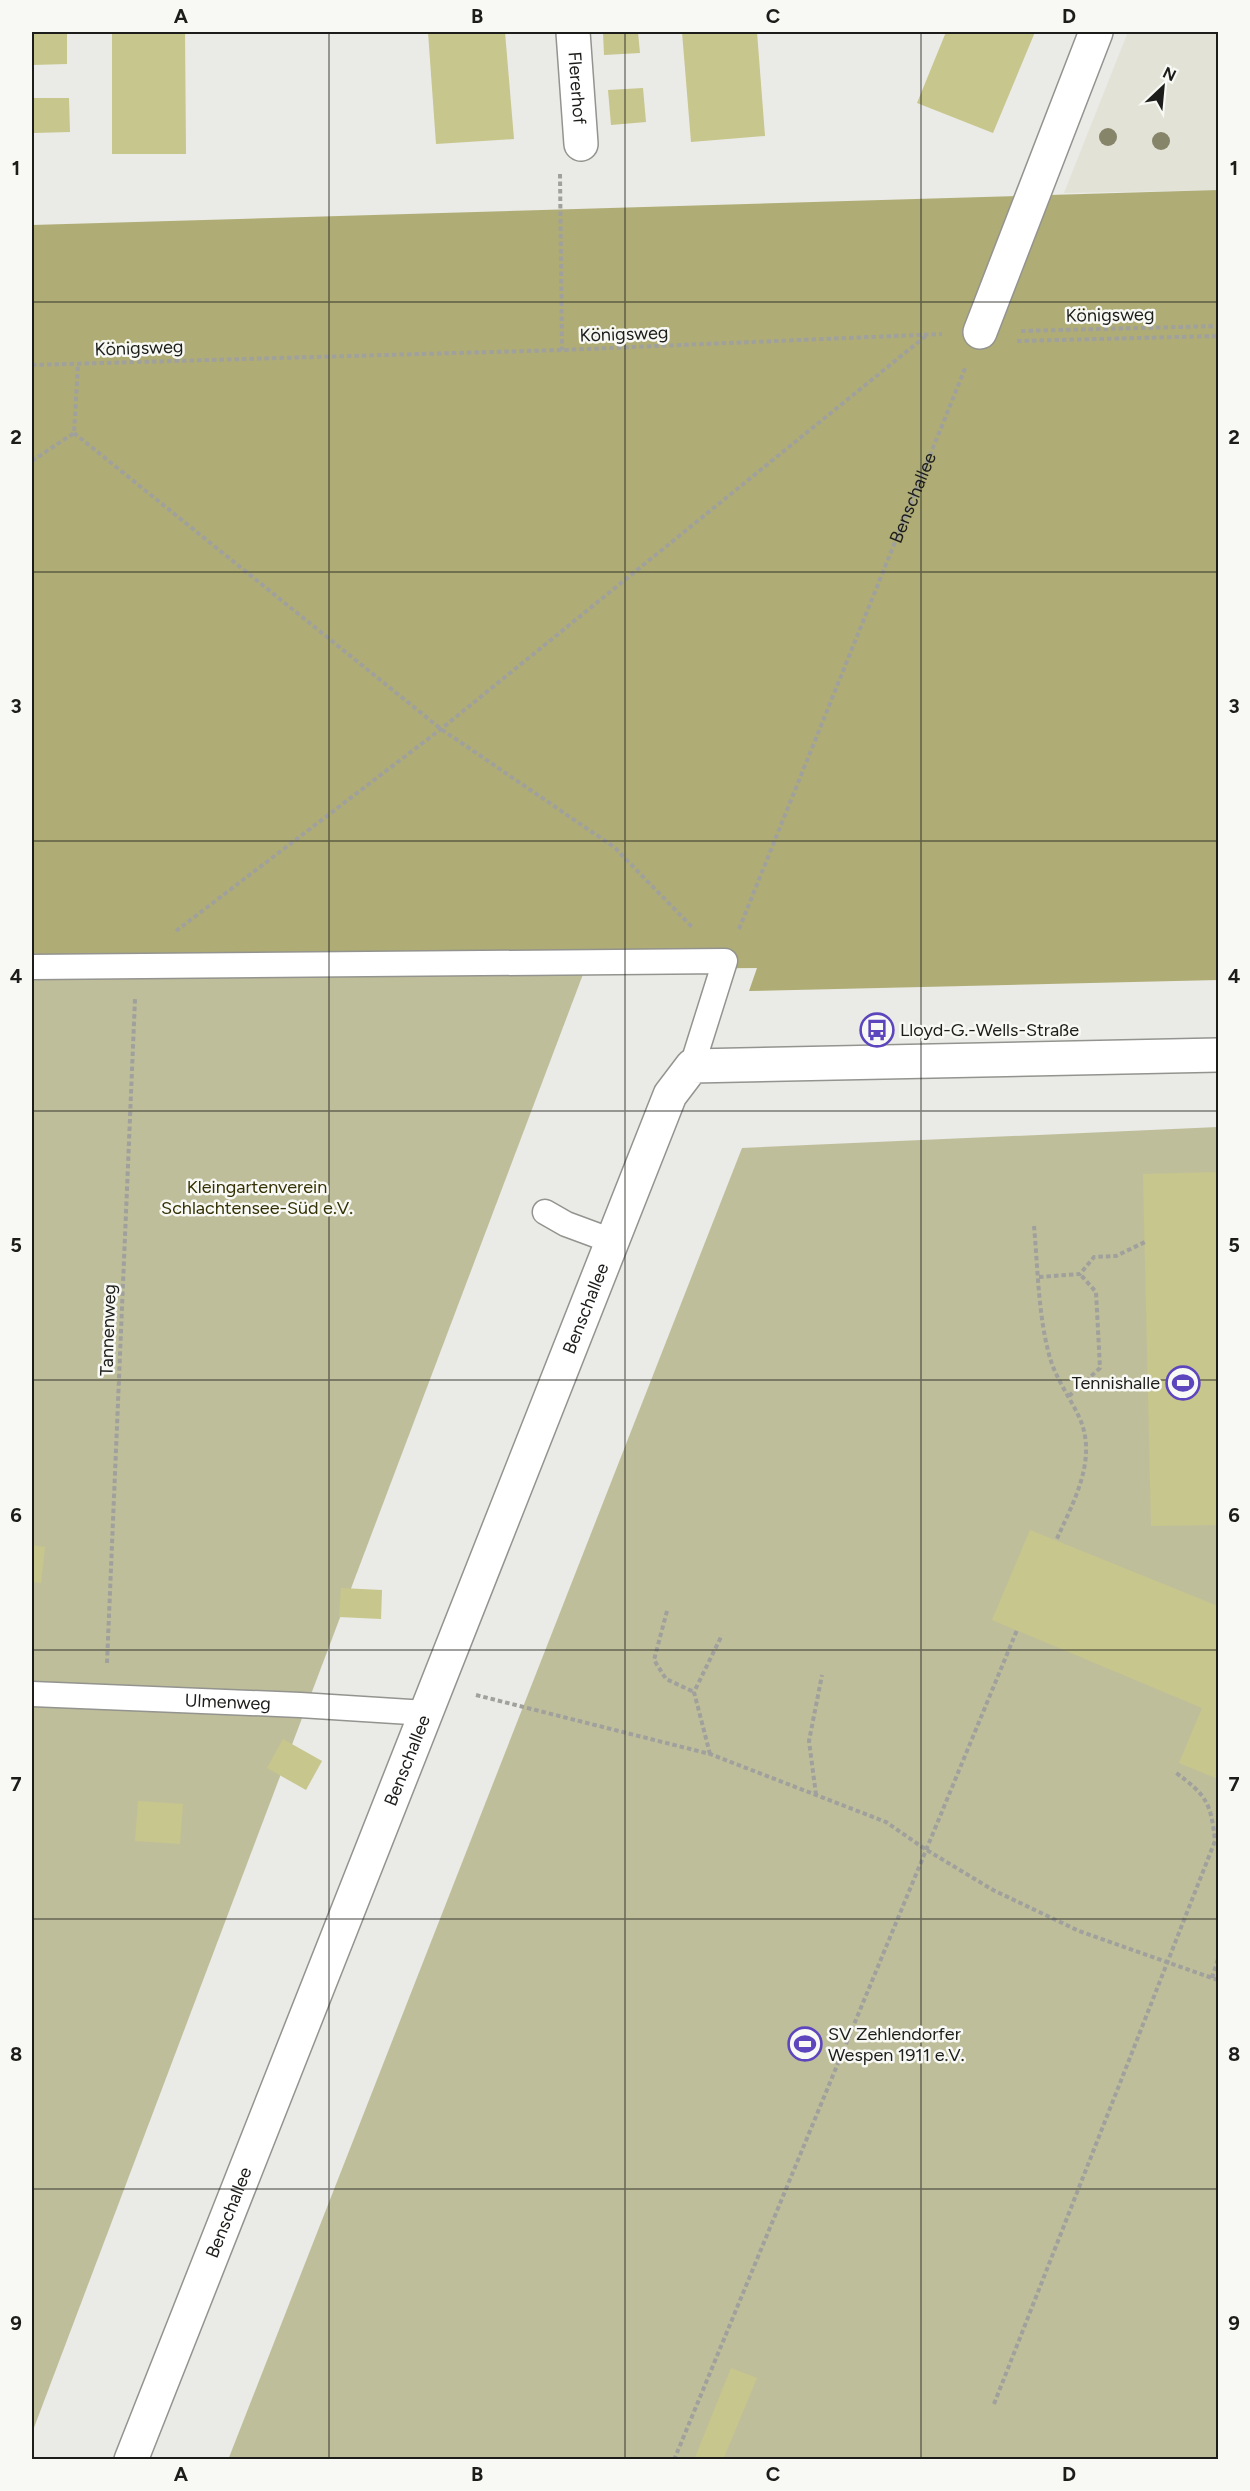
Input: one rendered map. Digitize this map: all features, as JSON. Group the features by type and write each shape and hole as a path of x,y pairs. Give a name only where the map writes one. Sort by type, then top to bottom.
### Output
{"street":[{"name":"Flererhof","path":"573,32 581,144"},
{"path":"980,332 1096,32"},
{"path":"692,1066 1218,1055"},
{"name":"Benschallee","path":"131,2460 670,1095 692,1066"}],"lane":[{"path":"32,967 725,961 692,1066"},
{"path":"545,1212 566,1224 612,1241"},
{"name":"Ulmenweg","path":"32,1694 426,1713"}],"path":[{"path":"562,350 558,176 581,144"},
{"name":"Königsweg","path":"32,365 562,350 980,332 1218,326"},
{"path":"980,332 995,341 1218,336"},
{"name":"Benschallee","path":"725,961 771,854 980,332"},
{"path":"137,965 179,929 441,729 927,334"},
{"path":"74,433 78,364"},
{"path":"74,433 441,729 614,847 725,961"},
{"path":"32,461 74,433"},
{"name":"Tannenweg","path":"106,1696 137,965"},
{"path":"1034,1226 1042,1314 1050,1359 1082,1423 1087,1456 1083,1479 1056,1541"},
{"path":"1039,1277 1080,1274 1094,1257 1116,1256 1145,1242"},
{"path":"1069,1396 1100,1368 1096,1292 1080,1274"},
{"path":"668,1611 654,1660 666,1679 694,1692"},
{"path":"674,2460 1017,1630"},
{"path":"710,1754 694,1692 722,1635"},
{"path":"816,1795 809,1741 822,1675"},
{"path":"471,1693 710,1754 886,1822 925,1849 993,1890 1068,1926 1218,1980"},
{"path":"994,2404 1215,1841 1212,1814 1199,1789 1175,1772"},
{"path":"1212,1978 1218,1959"}],"shaded area":[{"path":"1128,32 1218,32 1218,190 1064,193"},
{"path":"1218,190 1218,980 749,991 757,968 32,974 32,225"}],"green space":[{"name":"Kleingartenverein Schlachtensee-Süd e.V.","path":"585,969 32,2433 32,974"},
{"name":"SV Zehlendorfer Wespen 1911 e.V.","path":"1218,1127 1218,2459 228,2460 742,1148"}],"building":[{"path":"32,32 67,32 67,64 32,65"},
{"path":"112,32 185,32 186,154 112,154"},
{"path":"428,32 505,32 514,139 436,144"},
{"path":"603,32 638,32 640,53 604,55"},
{"path":"682,32 757,32 765,136 691,142"},
{"path":"946,32 1035,32 993,133 917,103"},
{"path":"643,88 646,122 611,125 608,90"},
{"path":"34,98 69,98 70,132 34,133"},
{"name":"Tennishalle","path":"1218,1172 1218,1525 1151,1526 1143,1174"},
{"path":"1030,1530 1218,1606 1218,1779 1179,1763 1202,1708 992,1620"},
{"path":"32,1545 45,1547 41,1583 32,1582"},
{"path":"341,1588 382,1590 381,1619 339,1617"},
{"path":"283,1739 322,1761 306,1790 267,1768"},
{"path":"138,1801 183,1804 180,1844 135,1841"},
{"path":"731,2368 757,2378 723,2460 694,2460"}],"place":[{"name":"Lloyd-G.-Wells-Straße","path":"877,1030"},
{"name":"Tennishalle","path":"1183,1383"},
{"name":"SV Zehlendorfer Wespen 1911 e.V.","path":"805,2044"}]}
